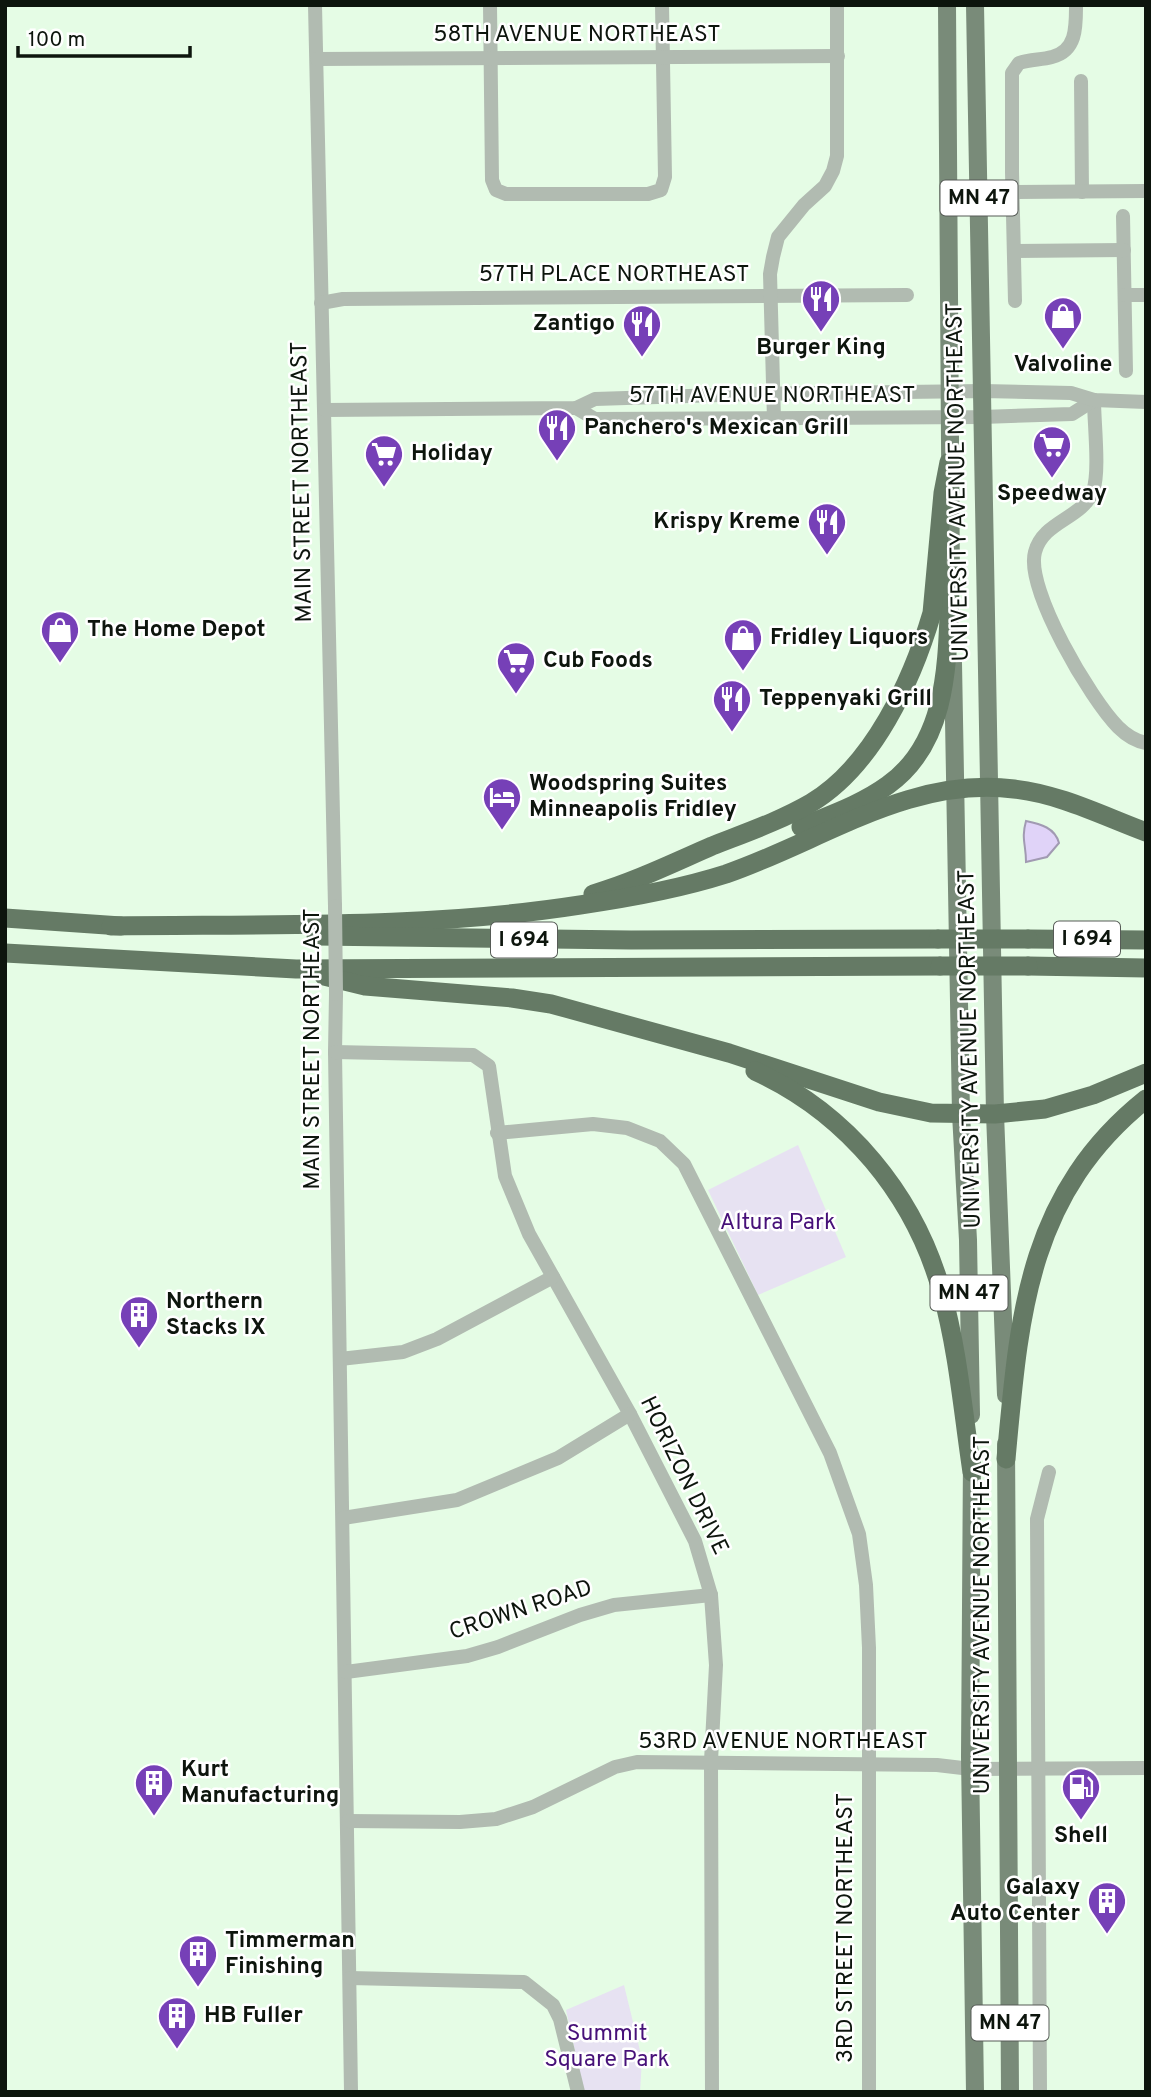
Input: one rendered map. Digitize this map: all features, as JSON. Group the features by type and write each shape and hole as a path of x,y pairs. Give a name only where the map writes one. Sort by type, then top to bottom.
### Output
{"highway":[{"path":"505,914 579,897 630,881 788,815 813,802 846,778 876,737 911,671 925,635 932,613 943,493 949,463"},
{"path":"622,898 699,872 873,795 896,779 924,745 935,723 941,701 951,572"},
{"path":"111,926 413,920 505,914 622,898 728,873 902,799 955,789 990,787 1050,796 1146,832"},
{"name":"I 694","path":"5,918 334,937 1146,940"},
{"name":"I 694","path":"5,953 296,969 940,966 1146,968"},
{"path":"296,969 365,986 535,1001 729,1053 902,1108 931,1113 995,1114 1032,1111 1060,1105 1146,1073"},
{"path":"635,1028 729,1060 782,1085 831,1119 874,1162 913,1220 941,1290 953,1342 972,1472"},
{"path":"1006,1459 1020,1325 1030,1279 1045,1235 1057,1208 1085,1162 1110,1132 1146,1099"}],"main road":[{"name":"UNIVERSITY AVENUE NORTHEAST","path":"947,5 949,463 961,1114 968,1240 972,1472 971,1769 975,2092"},
{"name":"UNIVERSITY AVENUE NORTHEAST","path":"975,5 995,1114 1006,1387 1010,2092"}],"street":[{"name":"MAIN STREET NORTHEAST","path":"316,5 335,906 351,2092"},
{"path":"489,5 492,180 496,190 506,194 648,194 661,190 665,177 662,5"},
{"path":"774,420 770,274 778,237 804,205 825,186 833,172 837,156 837,5"},
{"path":"1015,301 1012,73 1019,63 1053,57 1064,52 1074,37 1076,5"},
{"name":"58TH AVENUE NORTHEAST","path":"317,59 838,56"},
{"path":"1081,81 1082,192"},
{"path":"1014,192 1146,191"},
{"path":"1123,216 1126,371"},
{"path":"1015,251 1124,250"},
{"name":"57TH PLACE NORTHEAST","path":"321,303 342,299 907,295"},
{"path":"1125,295 1146,295"},
{"name":"57TH AVENUE NORTHEAST","path":"326,410 576,408 595,399 983,391 1071,393 1094,400 1146,402"},
{"path":"1094,400 1093,491 1079,509 1042,537 1035,550 1033,566 1046,606 1085,682 1119,728 1133,739 1146,743"},
{"name":"57TH AVENUE NORTHEAST","path":"576,408 595,419 949,418 1072,414 1094,400"},
{"name":"HORIZON DRIVE","path":"335,1052 473,1055 489,1066 505,1176 529,1234 630,1414 695,1541 711,1595 716,1665 711,1761 712,2092"},
{"name":"3RD STREET NORTHEAST","path":"497,1133 593,1124 627,1128 660,1141 684,1164 830,1453 859,1534 866,1585 869,1648 869,2092"},
{"path":"340,1359 403,1352 438,1339 553,1277"},
{"path":"343,1518 457,1500 558,1458 630,1414"},
{"path":"1040,2092 1037,1519 1049,1472"},
{"name":"CROWN ROAD","path":"346,1672 467,1656 614,1605 711,1595"},
{"name":"53RD AVENUE NORTHEAST","path":"348,1821 460,1822 496,1819 533,1807 615,1767 637,1762 937,1765 971,1769 1146,1768"},
{"path":"350,1978 524,1982 552,2005 559,2019 578,2092"}],"green space":[{"name":"Altura Park","path":"798,1145 846,1257 758,1295 708,1190"},
{"name":"Summit Square Park","path":"624,1985 642,2059 640,2092 584,2092 566,2010"}],"shaded area":[{"path":"1026,821 1047,828 1057,838 1059,843 1047,857 1026,862"}],"place":[{"name":"Burger King","path":"821,333"},
{"name":"Valvoline","path":"1063,350"},
{"name":"Zantigo","path":"642,358"},
{"name":"Panchero's Mexican Grill","path":"557,462"},
{"name":"Speedway","path":"1052,479"},
{"name":"Holiday","path":"384,488"},
{"name":"Krispy Kreme","path":"827,556"},
{"name":"The Home Depot","path":"60,664"},
{"name":"Fridley Liquors","path":"743,672"},
{"name":"Cub Foods","path":"516,695"},
{"name":"Teppenyaki Grill","path":"732,733"},
{"name":"Woodspring Suites Minneapolis Fridley","path":"502,831"},
{"name":"Northern Stacks IX","path":"139,1349"},
{"name":"Kurt Manufacturing","path":"154,1817"},
{"name":"Shell","path":"1081,1821"},
{"name":"Galaxy Auto Center","path":"1107,1935"},
{"name":"Timmerman Finishing","path":"198,1988"},
{"name":"HB Fuller","path":"177,2050"}]}
